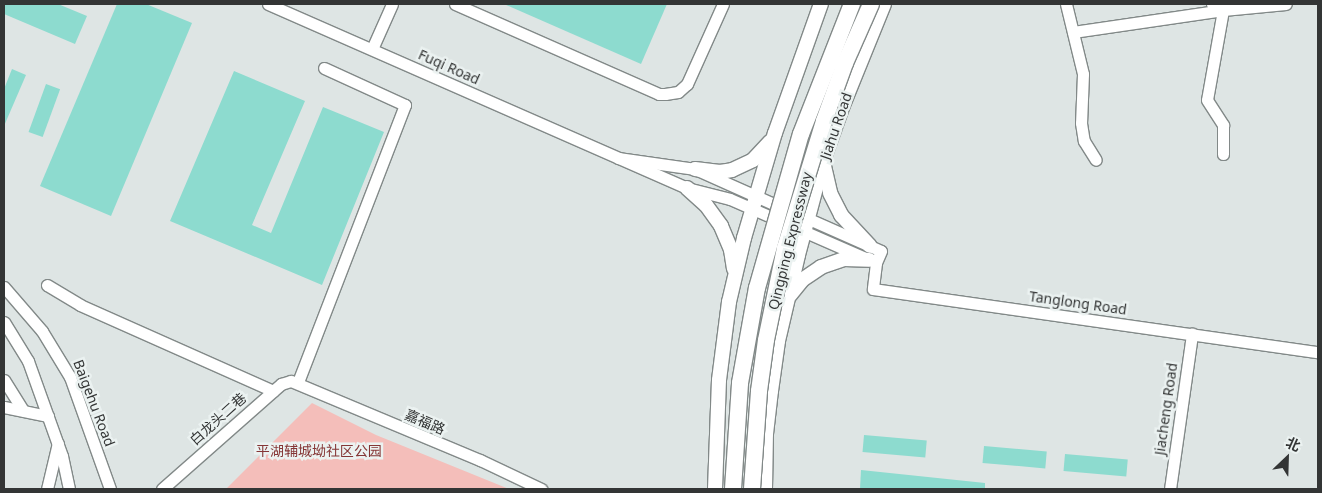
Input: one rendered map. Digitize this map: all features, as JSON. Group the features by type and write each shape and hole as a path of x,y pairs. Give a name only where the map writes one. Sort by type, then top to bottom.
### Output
{"highway":[{"name":"Qingping Expressway","path":"733,489 740,383 757,288 801,134 852,4"},
{"name":"Qingping Expressway","path":"752,489 759,392 766,340 785,248 835,90 871,4"}],"main road":[{"path":"715,489 719,380 723,339 735,279 754,203 775,133 821,4"},
{"name":"Jiahu Road","path":"765,489 766,434 770,391 787,300 824,158 860,57 884,4"},
{"path":"695,169 720,172 742,166 762,152 775,133"},
{"path":"824,158 826,183 835,204 849,225 875,248"},
{"path":"687,188 706,205 721,226 731,250 735,279"},
{"path":"787,300 802,280 821,267 844,259 872,262"}],"street":[{"name":"Fuqi Road","path":"268,4 687,188 730,200 754,203"},
{"path":"372,49 392,4"},
{"path":"455,4 659,94 678,92 687,84 723,4"},
{"path":"1066,4 1083,74 1081,123 1084,141 1096,160"},
{"path":"1212,4 1223,10"},
{"path":"1073,32 1223,10 1286,4"},
{"path":"1223,10 1207,100 1223,126 1224,154"},
{"path":"298,382 405,104 324,68"},
{"path":"618,158 695,169 754,203 806,225 875,248"},
{"path":"806,225 872,262"},
{"name":"Tanglong Road","path":"875,248 872,262 873,289 1318,352"},
{"path":"47,285 80,305 273,391"},
{"name":"Baigehu Road","path":"4,287 42,331 66,369 80,400 110,489"},
{"path":"4,322 28,361 58,443 69,489"},
{"name":"Jiacheng Road","path":"1170,489 1192,334"},
{"path":"4,380 23,410"},
{"name":"白龙头二巷","path":"162,489 273,391 286,382 298,382"},
{"name":"嘉福路","path":"298,382 502,470 541,489"},
{"path":"4,407 48,416"},
{"path":"47,489 58,443"}],"green space":[{"name":"平湖辅城坳社区公园","path":"312,403 376,435 509,489 226,489"}],"building":[{"path":"4,4 58,4 87,16 75,44 4,14"},
{"path":"117,4 146,4 192,23 111,216 40,186"},
{"path":"504,4 667,4 641,64"},
{"path":"12,69 26,75 4,126 4,89"},
{"path":"234,71 305,101 252,225 271,233 323,107 384,132 322,285 170,221"},
{"path":"46,84 60,89 43,137 29,132"},
{"path":"864,435 927,440 925,457 863,452"},
{"path":"984,446 1047,451 1045,468 983,463"},
{"path":"1065,454 1128,459 1126,476 1064,471"},
{"path":"861,470 985,483 985,489 860,489"}]}
